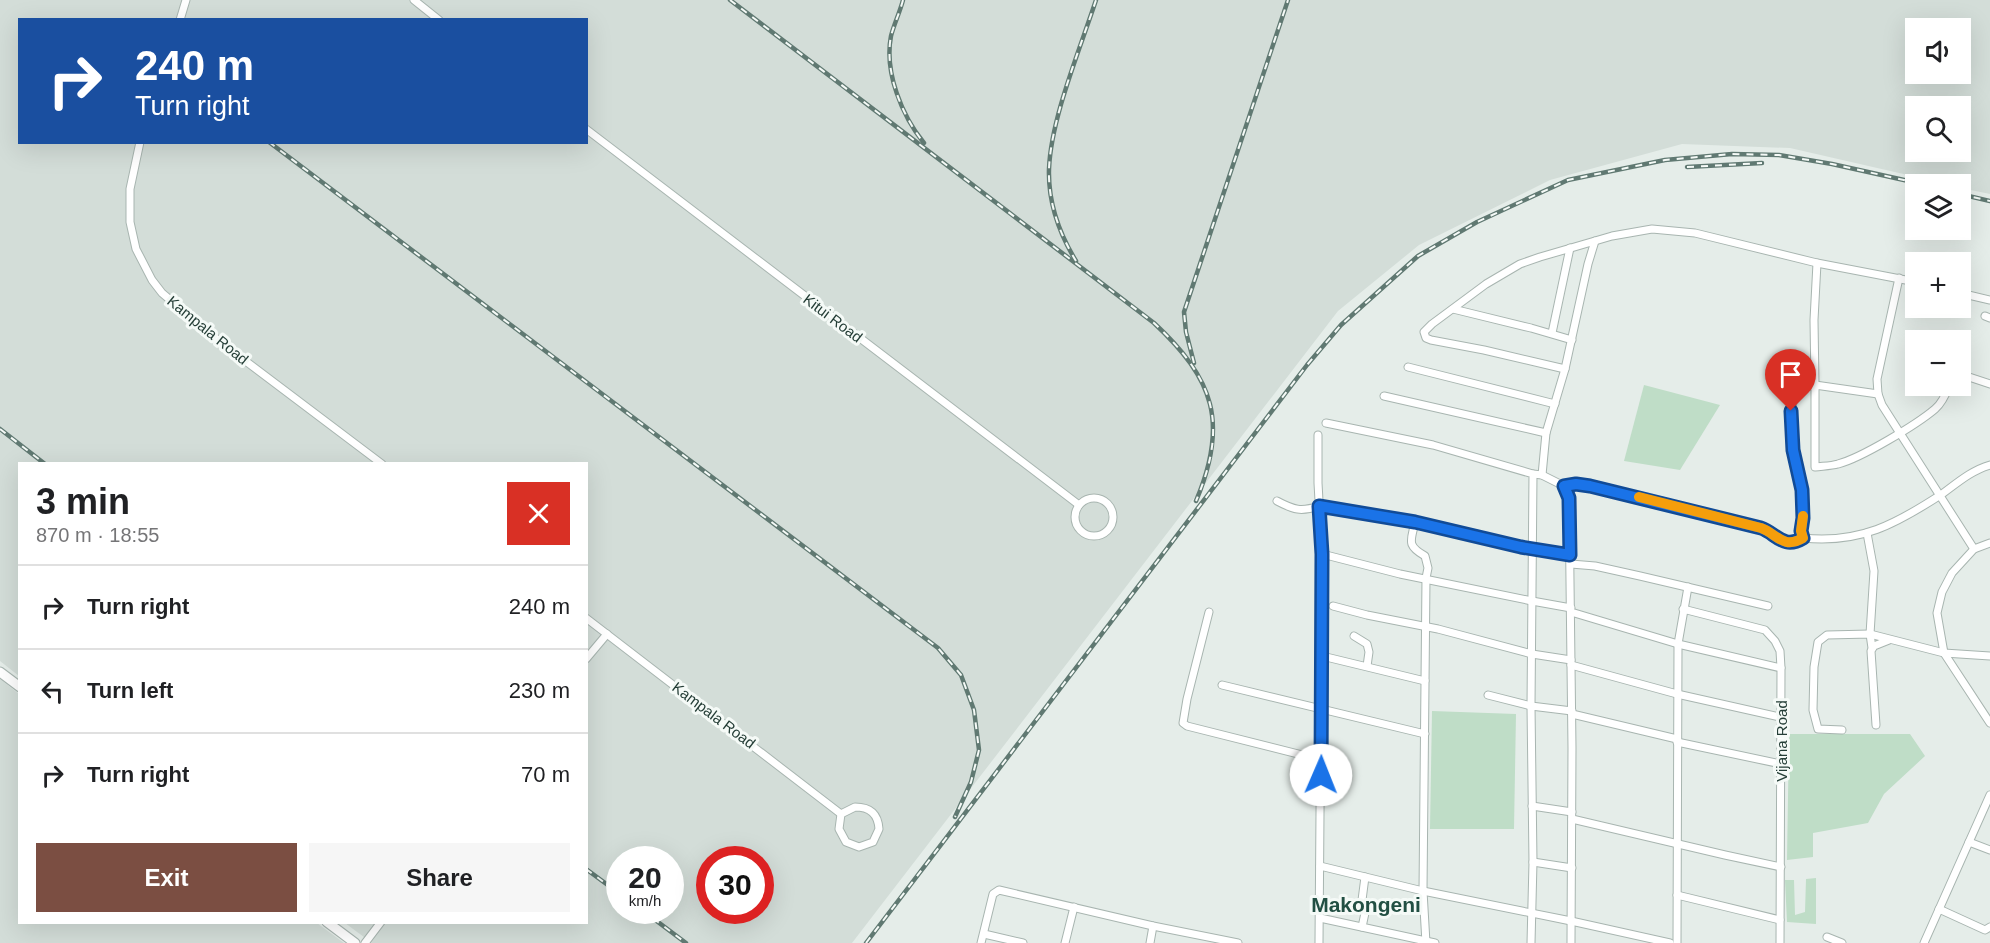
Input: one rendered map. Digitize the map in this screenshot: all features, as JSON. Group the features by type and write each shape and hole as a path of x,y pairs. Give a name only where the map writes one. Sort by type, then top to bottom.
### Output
{"street":[{"path":"181,18 186,0"},
{"path":"414,0 436,18"},
{"name":"Kitui Road","path":"588,131 1079,505"},
{"name":"Kampala Road","path":"140,144 130,189 130,222 135,249 152,280 162,293 219,341 379,462"},
{"path":"1565,369 1431,340 1426,338 1424,332 1428,326 1486,284 1520,264 1540,256 1642,230 1674,230 1905,279"},
{"path":"1542,475 1546,433 1565,369 1595,241"},
{"path":"1552,333 1570,248"},
{"path":"1817,262 1814,320 1815,467 1850,460 1935,409 1944,396"},
{"path":"1899,278 1877,379 1878,394 1882,405 1974,549"},
{"path":"1971,296 1990,300"},
{"path":"1453,309 1572,340"},
{"path":"1408,367 1555,404"},
{"path":"1971,378 1990,384"},
{"path":"1803,538 1801,531 1802,490 1793,450 1791,411 1796,389 1815,385 1878,394"},
{"path":"1384,396 1546,433"},
{"path":"1326,423 1434,445 1542,475 1564,486 1576,484 1590,486 1765,529 1775,538 1790,542 1803,538 1855,537 1890,525 1980,468 1990,465"},
{"path":"1318,435 1322,554 1319,943"},
{"path":"1531,943 1533,474"},
{"path":"1564,486 1569,498 1571,564 1571,943"},
{"path":"1089,499 1105,502 1112,513 1112,521 1108,529 1094,536 1081,531 1076,525 1075,517 1079,505 1089,499"},
{"path":"1277,501 1292,509 1309,509 1319,506 1415,522 1533,549 1570,555"},
{"path":"1415,522 1410,544 1427,559 1428,568 1426,578 1423,891 1426,942"},
{"path":"1867,533 1874,571 1870,660 1876,725"},
{"path":"1990,543 1974,549 1952,573 1942,592 1937,613 1944,653 1990,723"},
{"path":"1322,554 1400,574 1571,610 1678,644 1781,668"},
{"path":"1571,564 1595,566 1768,606"},
{"path":"1677,943 1678,644 1688,587"},
{"path":"1333,606 1571,662 1677,694 1780,717"},
{"name":"Vijana Road","path":"1683,609 1765,630 1780,651 1780,943"},
{"path":"1209,612 1183,723 1187,726 1322,760"},
{"name":"Kampala Road","path":"588,620 841,814"},
{"path":"588,657 607,634"},
{"path":"1842,730 1822,730 1816,727 1813,710 1814,667 1818,642 1827,635 1870,634 1944,653 1990,656"},
{"path":"1354,636 1367,644 1369,652 1367,666"},
{"path":"1872,648 1889,640"},
{"path":"1322,656 1425,681"},
{"path":"0,674 18,688"},
{"path":"1222,685 1425,734"},
{"path":"1488,695 1531,706 1572,712 1677,741 1781,764"},
{"path":"1924,943 1990,795"},
{"path":"1532,806 1781,867"},
{"path":"863,807 875,815 879,829 873,842 859,847 846,842 839,829 841,814 847,809 863,807"},
{"path":"1969,842 1990,850"},
{"path":"1533,862 1572,868"},
{"path":"1320,866 1423,891 1670,943"},
{"path":"1362,927 1365,913 1362,900 1365,877"},
{"path":"981,943 993,894 999,890 1236,943"},
{"path":"1677,895 1780,920"},
{"path":"1065,943 1074,907"},
{"path":"1939,909 1988,929 1990,938"},
{"path":"1320,918 1435,943"},
{"path":"324,924 348,943"},
{"path":"330,924 355,943"},
{"path":"364,943 379,924"},
{"path":"1150,943 1153,926"},
{"path":"984,934 1023,943"},
{"path":"1827,937 1842,943"}],"shaded area":[{"path":"0,0 1990,0 1990,194 1971,190 1971,174 1905,174 1790,148 1682,144 1550,180 1419,245 1338,311 852,943 372,943 346,924 588,924 588,462 18,462 18,675 0,661"},
{"path":"0,679 18,693 18,924 318,924 344,943 0,943"}],"green space":[{"path":"1644,385 1720,405 1680,470 1624,461"},
{"path":"1432,711 1516,714 1514,829 1430,829"},
{"path":"1789,734 1910,734 1925,756 1884,794 1868,823 1813,833 1813,857 1787,860"},
{"path":"1816,878 1816,924 1787,922 1785,880 1794,880 1795,915 1805,912 1806,879"}],"railway":[{"path":"730,0 1154,323 1174,344 1191,363 1202,383 1210,404 1213,425 1212,448 1196,501"},
{"path":"903,0 891,36 890,64 902,107 924,143"},
{"path":"1076,261 1064,239 1056,217 1050,193 1049,169 1061,106 1096,0"},
{"path":"1194,363 1186,332 1184,312 1288,0"},
{"path":"272,144 938,648 961,675 974,710 979,750 971,782 955,817"},
{"path":"866,943 1307,365 1341,325 1418,256 1477,222 1568,180 1665,160 1732,154 1779,155 1905,180"},
{"path":"1687,167 1762,163"},
{"path":"1971,197 1990,201"},
{"path":"0,429 42,462"},
{"path":"588,870 606,884"},
{"path":"661,924 686,943"}],"slow traffic":[{"path":"1639,497 1761,528 1775,538 1790,542 1803,538 1801,531 1803,516"}],"district":[{"name":"Makongeni","path":"1366,904"}],"route":[{"path":"1321,775 1322,554 1319,506 1415,522 1521,547 1570,555 1569,498 1564,486 1576,484 1626,494 1761,528 1781,540 1797,541 1803,538 1801,531 1802,490 1793,450 1791,411"}]}
